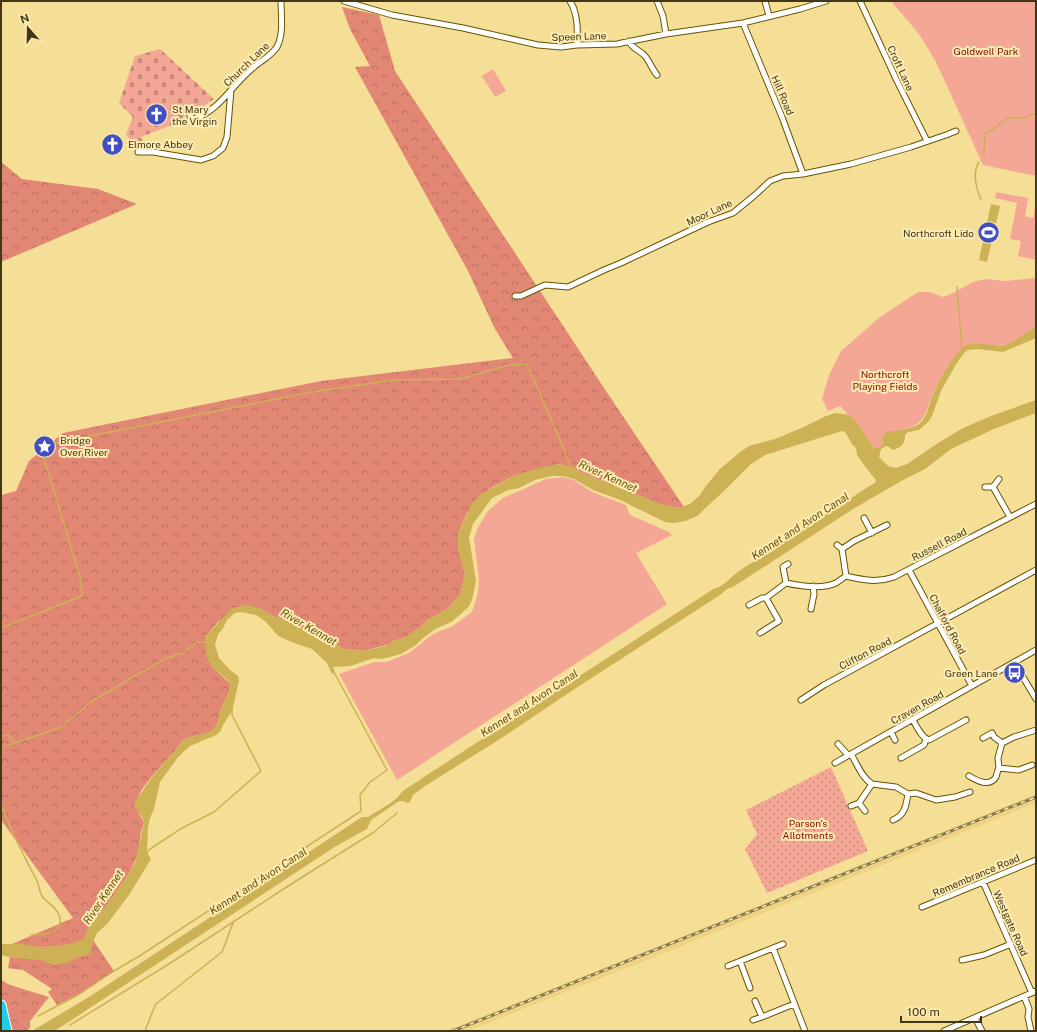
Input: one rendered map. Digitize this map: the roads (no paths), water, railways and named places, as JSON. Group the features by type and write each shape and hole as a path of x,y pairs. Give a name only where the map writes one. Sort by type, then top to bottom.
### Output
{"highway":[{"path":"1,1005 7,1031"}],"street":[{"name":"Church Lane","path":"190,116 193,119 210,110 253,67 273,53 280,39 281,1"},
{"name":"Speen Lane","path":"344,1 392,15 463,28 538,45 561,47 629,41 743,23 826,1"},
{"path":"570,1 575,13 578,35 577,45"},
{"path":"657,1 663,16 666,34"},
{"path":"765,1 769,16"},
{"name":"Croft Lane","path":"860,1 896,81 927,141"},
{"name":"Hill Road","path":"743,23 782,117 803,174"},
{"path":"629,41 631,46 646,57 657,75"},
{"path":"138,152 153,152 201,160 213,156 223,148 228,137 231,90"},
{"name":"Moor Lane","path":"515,296 521,296 544,285 568,287 708,222 733,213 770,181 783,176 803,174 858,162 911,147 956,130"},
{"path":"985,488 993,487 999,479"},
{"path":"993,487 1010,517"},
{"name":"Russell Road","path":"846,576 869,581 883,581 909,570 1036,504"},
{"path":"864,518 872,533"},
{"path":"842,549 854,541 887,525"},
{"path":"749,605 762,598 766,598 786,583 801,586 826,586 835,583 846,576 842,549 837,545"},
{"path":"786,583 782,567 788,564"},
{"name":"Chalford Road","path":"909,570 972,686"},
{"name":"Clifton Road","path":"801,700 824,685 1036,570"},
{"path":"810,608 814,594 813,586"},
{"path":"760,633 779,621 766,598"},
{"name":"Craven Road","path":"835,763 1036,650"},
{"path":"1014,662 1036,699"},
{"path":"901,758 926,747 926,739 913,720"},
{"path":"926,739 929,740 966,720"},
{"path":"969,776 984,783 991,782 996,777 997,769 999,768 998,758 1002,743 1014,737 1036,730"},
{"name":"Craven Road","path":"891,732 895,740"},
{"path":"983,738 992,733 994,737 1002,743"},
{"path":"838,744 850,755 862,774 872,784 896,787 908,794 916,793 936,800 954,797 970,792"},
{"path":"999,768 1019,770 1032,765"},
{"path":"851,806 859,803 872,784"},
{"path":"894,820 900,817 903,813 908,794"},
{"path":"859,803 865,811"},
{"name":"Remembrance Road","path":"922,907 1036,860"},
{"name":"Westgate Road","path":"983,882 1034,992"},
{"path":"728,966 783,944"},
{"path":"962,960 984,955 1011,944"},
{"path":"773,948 805,1031"},
{"path":"740,962 750,988"},
{"path":"944,1031 1034,992"},
{"path":"1024,996 1029,1009 1028,1017 1031,1031"},
{"path":"755,1000 762,1017"},
{"path":"752,1020 794,1004"},
{"path":"975,1018 982,1031"}],"waterway":[{"path":"984,156 985,133 994,129 1007,118 1025,118 1036,113"},
{"path":"979,162 975,176 976,186 981,200"},
{"path":"957,287 962,351"},
{"name":"River Kennet","path":"1,628 82,595 80,577 41,448 60,442 312,392 394,380 460,379 509,365 527,364 572,468"},
{"path":"1,747 61,727 92,701 166,658 183,653 197,642 206,642"},
{"name":"Kennet and Avon Canal","path":"38,1016 78,995 361,811 360,795 370,782 387,770 334,672"},
{"path":"146,854 150,849 182,828 214,812 261,771 232,715 232,709"},
{"path":"1,736 8,735 15,743"},
{"path":"1,804 13,833 37,881 42,896 55,908 60,916 59,926 54,931 47,934 31,935"},
{"path":"70,1025 172,962 374,832 397,813"},
{"path":"145,1031 156,1004 222,952 233,923"}],"railway":[{"path":"453,1031 1036,797"}],"place":[{"name":"St Mary the Virgin","path":"156,115"},
{"name":"Elmore Abbey","path":"112,144"},
{"name":"Northcroft Lido","path":"989,233"},
{"name":"Bridge Over River","path":"45,446"},
{"name":"Green Lane","path":"1014,673"}],"park label":[{"name":"Goldwell Park","path":"986,51"},
{"name":"Northcroft Playing Fields","path":"885,380"},
{"name":"Parson's Allotments","path":"808,828"}]}
